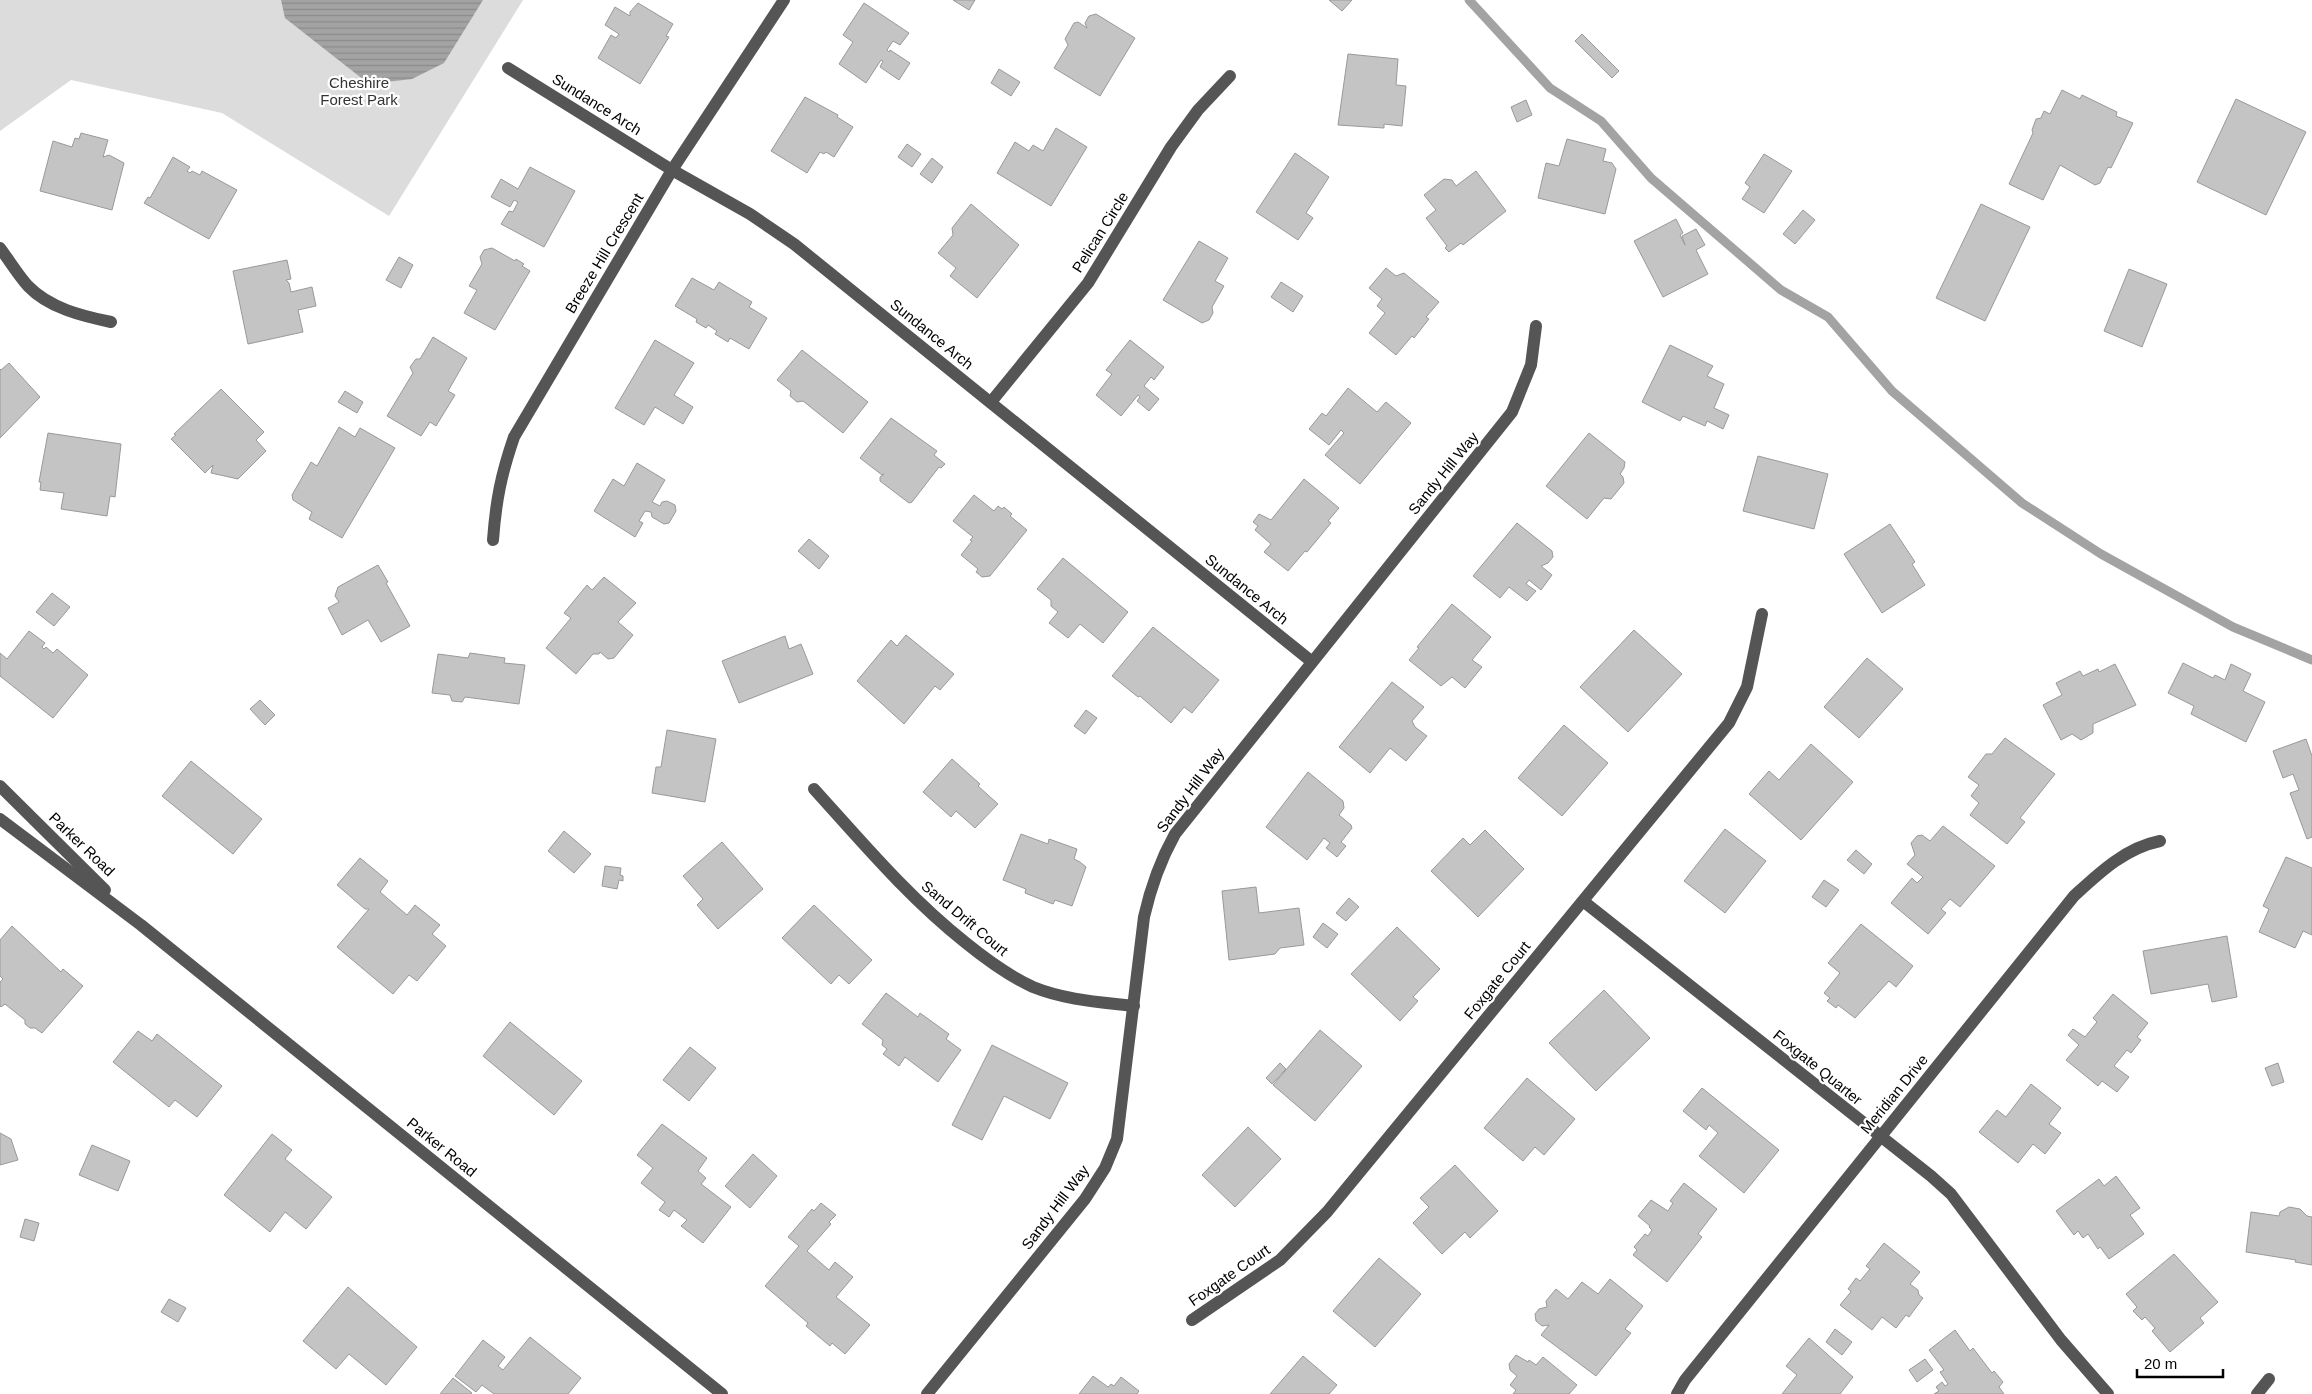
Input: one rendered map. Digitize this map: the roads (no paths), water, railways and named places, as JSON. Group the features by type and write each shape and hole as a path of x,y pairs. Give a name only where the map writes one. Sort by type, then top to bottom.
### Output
{"street":[{"name":"Breeze Hill Crescent","path":"493,540 497,496 503,469 514,438 672,170 784,0"},
{"name":"Sundance Arch","path":"508,68 672,170 750,214 794,244 1311,662"},
{"name":"Pelican Circle","path":"991,402 1088,283 1172,148 1198,110 1230,76"},
{"path":"0,248 28,286 38,295 79,315 110,322"},
{"name":"Sandy Hill Way","path":"926,1394 1085,1198 1105,1168 1116,1139 1144,917 1150,890 1160,861 1175,834 1512,412 1531,365 1536,326"},
{"name":"Foxgate Court","path":"1192,1320 1280,1260 1327,1212 1729,723 1747,687 1762,614"},
{"name":"Parker Road","path":"0,786 141,925"},
{"name":"Sand Drift Court","path":"814,788 897,881 945,926 992,964 1031,986 1050,993 1134,1006"},
{"name":"Parker Road","path":"0,819 141,925 722,1394"},
{"name":"Meridian Drive","path":"1678,1394 1686,1380 2074,896 2111,863 2151,843 2160,841"},
{"name":"Foxgate Quarter","path":"1582,901 1931,1176 1950,1194 2061,1340 2108,1394"},
{"path":"2256,1394 2269,1379"}],"waterway":[{"path":"1469,0 1550,88 1601,121 1651,178 1781,290 1828,317 1892,391 2022,503 2101,554 2233,627 2312,660"}],"park label":[{"name":"Cheshire Forest Park","path":"359,90"}]}
